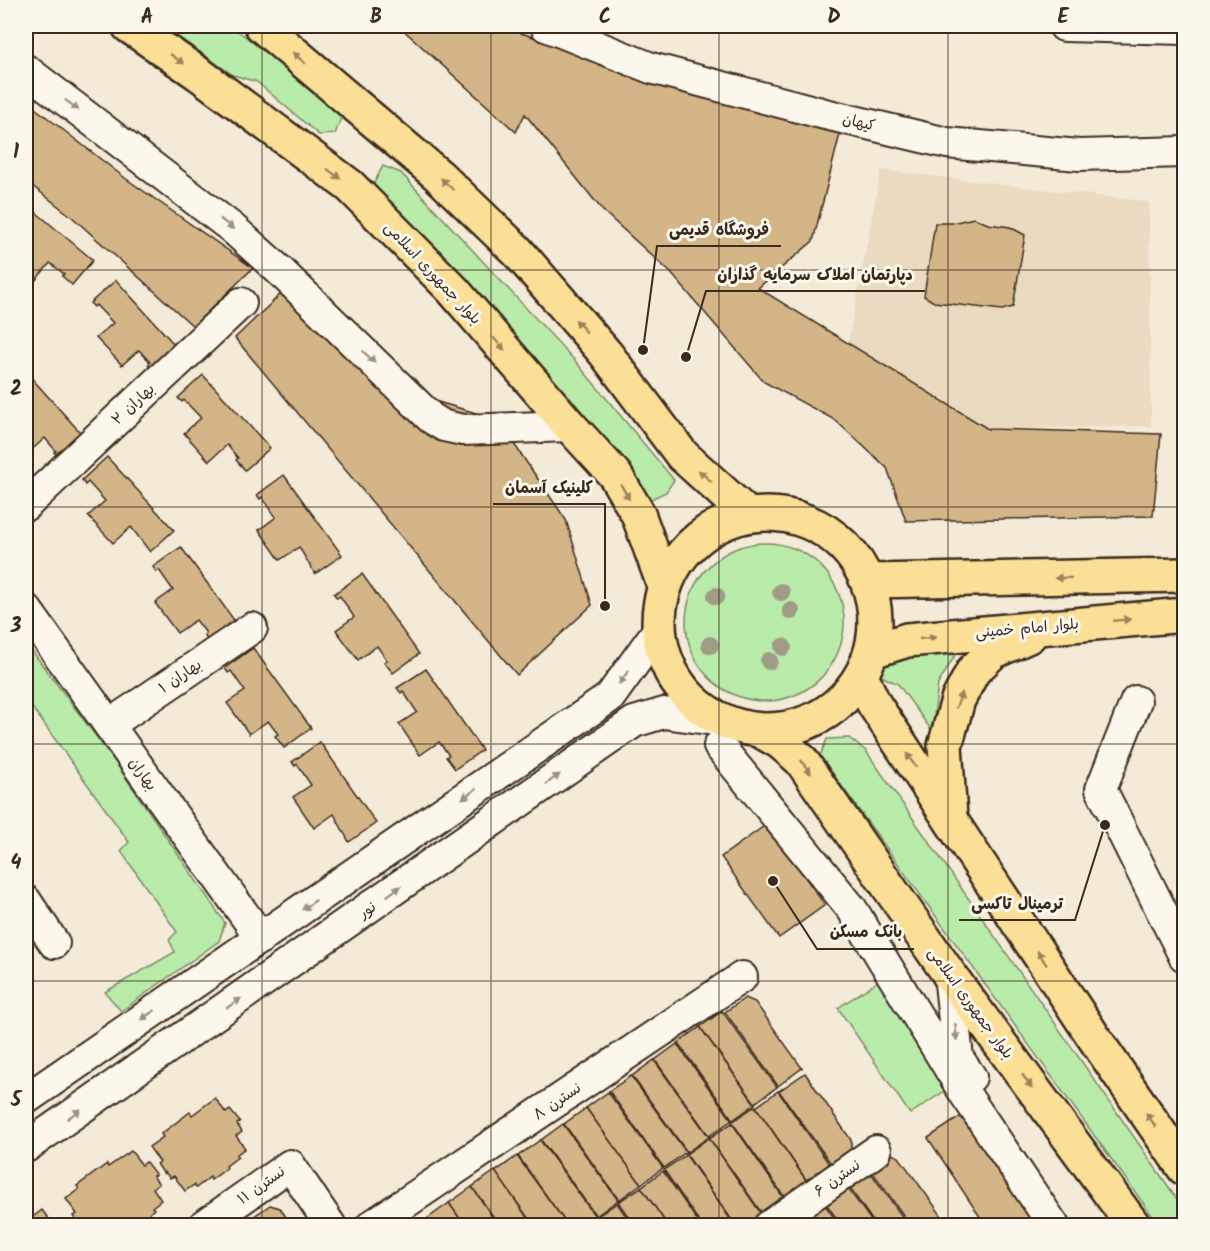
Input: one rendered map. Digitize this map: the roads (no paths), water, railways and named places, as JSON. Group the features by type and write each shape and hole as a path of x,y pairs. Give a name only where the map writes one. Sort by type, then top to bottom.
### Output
{"main road":[{"name":"بلوار جمهوری اسلامی","path":"129,26 199,74 350,186 453,291 615,475 638,514 664,585"},
{"path":"262,26 439,176 517,251 606,354 682,455 748,515"},
{"path":"779,514 808,522 834,537 855,559 869,581 876,618 866,664 843,699 819,718 790,728 761,731 741,728 721,734 677,684 664,659 658,630 659,608 664,585 678,560 697,539 721,524 748,515 779,514"},
{"path":"869,581 1185,575"},
{"name":"بلوار امام خمینی","path":"866,664 907,640 1053,625 1185,615"},
{"path":"950,819 945,746 958,700 973,671 993,652 1053,625"},
{"path":"866,664 874,704 1093,1036 1185,1168"},
{"name":"بلوار جمهوری اسلامی","path":"761,731 780,742 801,760 949,974 1134,1226"}],"street":[{"name":"کیهان","path":"546,26 651,68 825,114 948,143 1079,155 1185,152"},
{"path":"1064,26 1185,29"},
{"path":"26,70 232,228 279,270 431,418 444,426 463,430 570,426"},
{"name":"بهاران ۲","path":"26,505 241,303"},
{"name":"بهاران","path":"26,609 261,938"},
{"name":"بهاران ۱","path":"109,725 252,628"},
{"path":"26,1099 610,697 658,630"},
{"path":"1136,700 1101,789 1185,956"},
{"name":"نور","path":"26,1148 634,722 664,713 721,734"},
{"path":"721,734 852,909 963,1091 1054,1226"},
{"path":"26,901 54,943"},
{"path":"949,974 958,1058 1074,1226"},
{"name":"نسترن ۸","path":"371,1226 742,976"},
{"name":"نسترن ۶","path":"769,1226 876,1150"},
{"name":"نسترن ۱۱","path":"203,1226 290,1165 331,1226"}],"place":[{"name":"فروشگاه قدیمی","path":"643,350"},
{"name":"دپارتمان املاک سرمایه گذاران","path":"686,357"},
{"name":"کلینیک آسمان","path":"605,606"},
{"name":"ترمینال تاکسی","path":"1105,825"},
{"name":"بانک مسکن","path":"773,881"}]}
